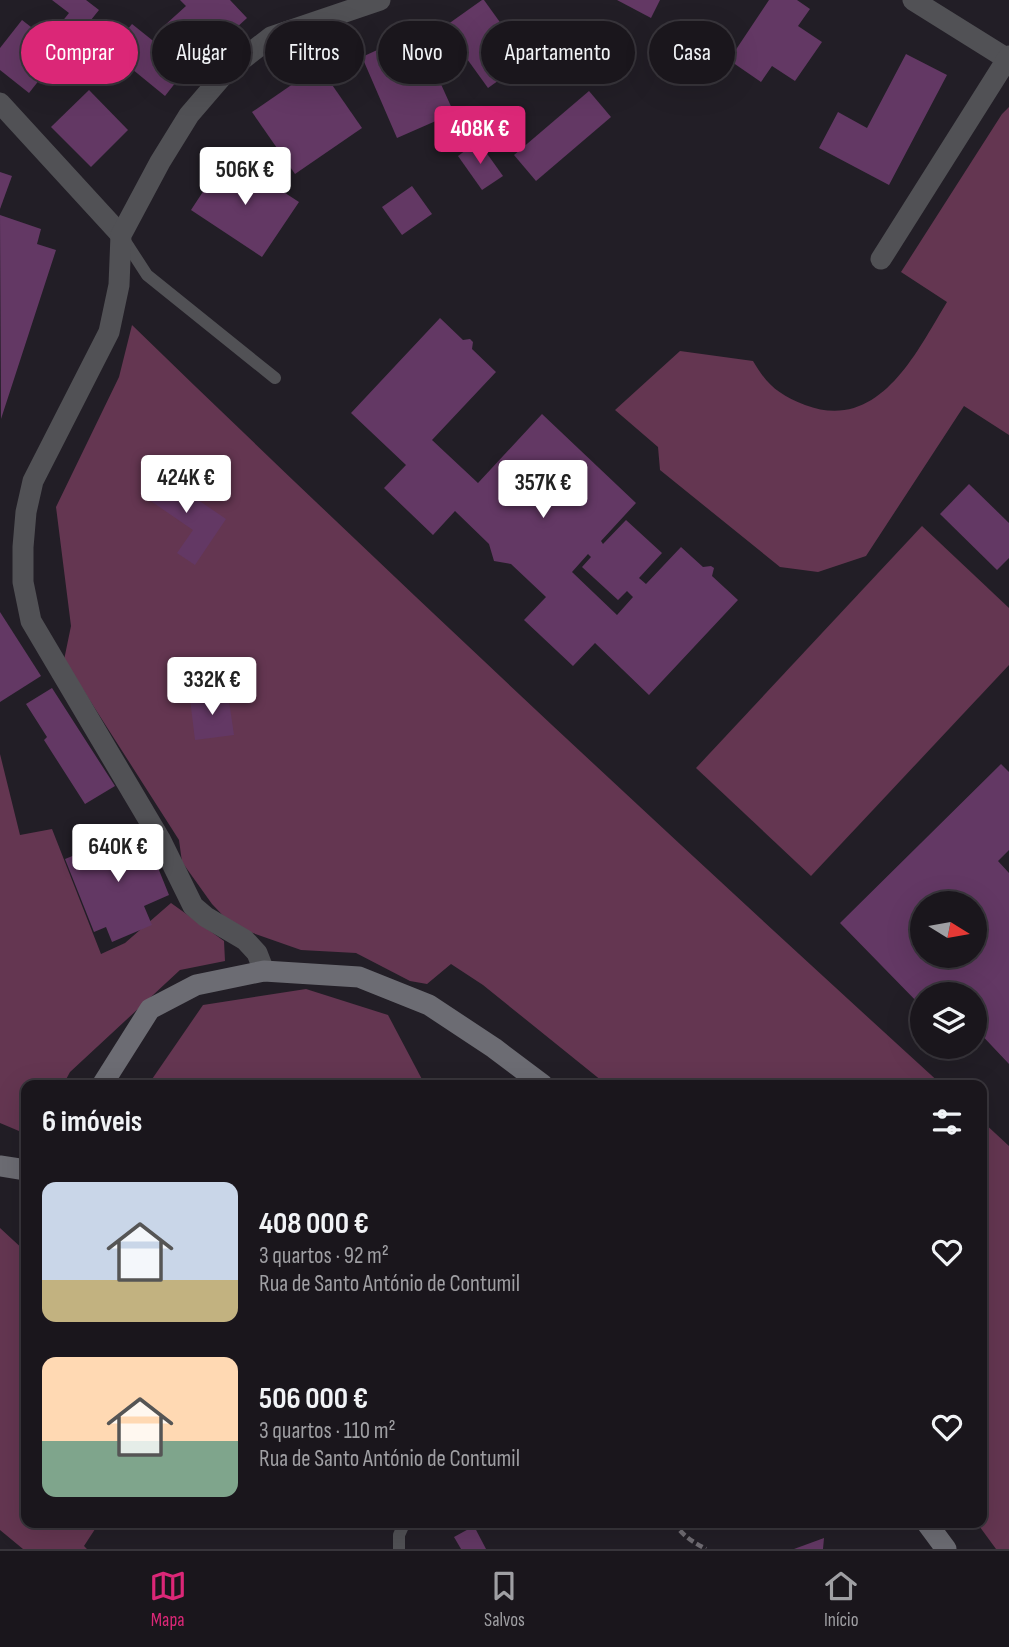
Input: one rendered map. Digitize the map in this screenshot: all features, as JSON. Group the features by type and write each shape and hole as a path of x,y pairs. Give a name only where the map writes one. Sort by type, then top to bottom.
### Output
{"street":[{"path":"264,971 257,953 245,940 206,918 192,906 160,839 31,621 23,582 26,513 33,481 109,332 119,285 121,235 189,115 226,72 271,37 380,0"},
{"path":"881,259 1008,59 913,0"},
{"path":"0,103 121,235"},
{"path":"105,1080 150,1009 196,985 264,971 359,977 429,1005 536,1080"},
{"path":"0,1166 21,1169"},
{"path":"930,1528 946,1549"}],"lane":[{"path":"121,235 147,275 275,378"},
{"path":"399,1549 399,1535 402,1528"}],"path":[{"path":"677,1528 706,1549"}],"shaded area":[{"path":"1009,107 1009,435 964,406 866,556 818,572 780,567 660,470 658,447 615,410 680,351 753,361 774,388 805,405 831,411 854,408 874,398 892,383 908,364 947,302 901,272"},
{"path":"132,325 534,708 910,1056 910,1059 914,1059 937,1080 601,1080 483,985 451,964 427,984 410,981 356,953 301,950 233,926 212,904 182,862 179,840 64,660 71,626 56,507 119,377"},
{"path":"922,526 1009,608 1009,665 811,876 696,768"},
{"path":"0,754 20,835 52,829 101,954 125,943 171,903 224,941 225,961 180,970 70,1072 66,1080 21,1080 21,1130 0,1123"},
{"path":"306,989 388,1015 422,1080 151,1080 203,1005"},
{"path":"987,1126 1009,1146 1009,1549 996,1549 981,1528 987,1528"},
{"path":"0,1228 21,1247 21,1528 96,1528 84,1546 87,1549 23,1549 0,1530"}],"building":[{"path":"52,0 86,0 99,10 90,21 63,21 69,13"},
{"path":"180,0 230,0 247,18 244,21 169,21 186,6"},
{"path":"484,0 499,21 481,21 481,78 467,59 467,21 452,21"},
{"path":"617,0 660,0 651,18"},
{"path":"769,0 797,0 810,9 798,26 822,42 795,81 772,66 761,82 735,64 735,51"},
{"path":"21,21 21,84 36,84 29,93 0,70 0,48"},
{"path":"138,29 152,40 152,84 174,84 165,96 138,74"},
{"path":"378,50 378,84 441,84 454,113 397,138 364,56"},
{"path":"906,54 947,75 889,185 819,148 838,112 867,128"},
{"path":"293,84 331,84 362,128 295,174 252,112"},
{"path":"89,90 128,130 91,167 51,127"},
{"path":"589,91 611,117 536,181 514,155"},
{"path":"478,141 503,176 482,190 458,156"},
{"path":"225,158 299,202 262,257 191,210"},
{"path":"0,172 12,176 0,209"},
{"path":"412,186 432,214 402,235 382,207"},
{"path":"0,215 41,229 37,244 56,250 1,419"},
{"path":"440,318 463,340 470,339 473,342 472,349 496,372 432,440 478,483 542,414 636,503 601,541 603,544 626,520 662,553 639,578 646,584 681,547 703,567 714,568 712,576 738,600 649,695 595,643 573,666 524,620 546,597 511,564 494,561 489,544 455,511 433,535 384,488 406,465 351,413","holes":["588,554 591,557 582,567 618,600 627,591 633,597 617,615 572,572"]},
{"path":"157,472 226,519 195,565 177,553 193,530 142,495"},
{"path":"969,484 1009,523 1009,558 997,570 940,514"},
{"path":"0,612 41,676 0,702"},
{"path":"52,688 115,786 85,804 44,740 47,737 26,704"},
{"path":"228,694 234,735 195,740 190,699"},
{"path":"1001,764 1009,772 1009,850 998,861 1009,873 1009,1064 987,1041 987,982 910,982 910,995 840,923"},
{"path":"142,828 169,895 144,906 152,925 112,942 106,927 94,932 65,859"},
{"path":"475,1528 486,1549 461,1549 454,1537"},
{"path":"824,1538 823,1549 794,1549"}]}
